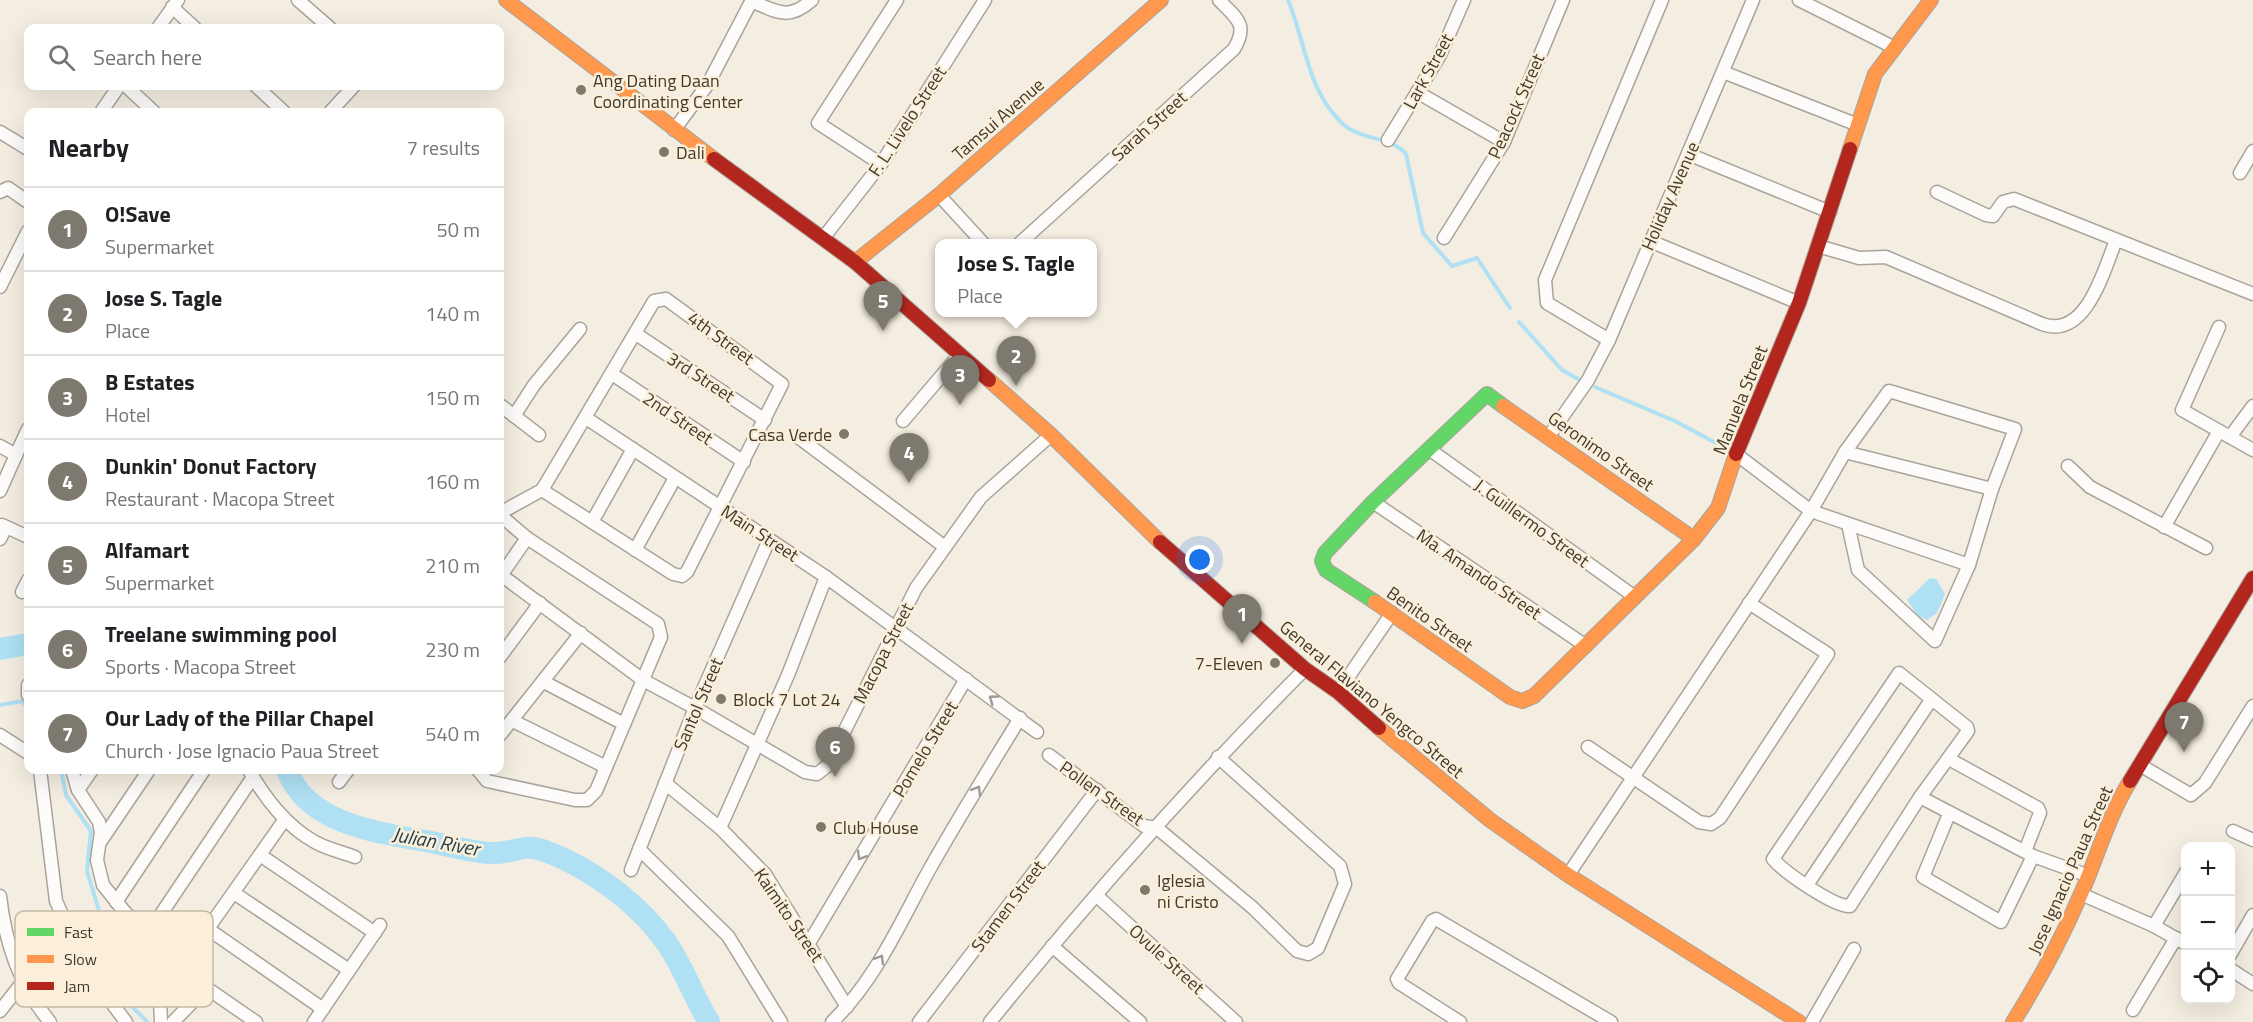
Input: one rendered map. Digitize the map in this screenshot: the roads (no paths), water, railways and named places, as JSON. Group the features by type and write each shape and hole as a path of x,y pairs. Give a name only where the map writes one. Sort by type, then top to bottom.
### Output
{"street":[{"path":"298,0 325,24"},
{"name":"General Flaviano Yengco Street","path":"506,0 674,130 824,237 855,262 1051,435 1134,518 1305,669 1338,692 1434,775 1568,875 1799,1022"},
{"path":"674,130 708,84 751,1 782,14 793,14 812,0"},
{"path":"881,164 818,123 897,0"},
{"name":"F. L. Livelo Street","path":"824,237 881,164 985,0"},
{"name":"Tamsui Avenue","path":"855,262 939,195 1161,0"},
{"name":"Sarah Street","path":"1024,239 1234,48 1242,36 1240,22 1219,0"},
{"name":"Lark Street","path":"1388,140 1440,55 1464,0"},
{"name":"Peacock Street","path":"1444,238 1504,142 1563,0"},
{"path":"1609,340 1560,313 1547,303 1545,280 1662,0"},
{"name":"Holiday Avenue","path":"1549,436 1588,380 1609,340 1753,0"},
{"path":"1799,0 1893,47"},
{"name":"Manuela Street","path":"1521,701 1534,696 1586,646 1694,539 1718,508 1736,454 1799,303 1875,74 1893,47 1907,33 1931,0"},
{"path":"161,24 175,4 192,24"},
{"path":"1723,72 1857,125"},
{"path":"104,108 115,90"},
{"path":"130,90 150,108"},
{"path":"260,90 280,108"},
{"path":"334,108 350,90"},
{"path":"1417,92 1504,142"},
{"path":"0,132 24,147"},
{"path":"2240,173 2253,151"},
{"path":"1688,154 1830,212"},
{"path":"0,192 8,188 24,199"},
{"path":"1937,192 1986,215 1993,216 2003,202 2014,199 2253,294"},
{"path":"939,195 979,239"},
{"path":"0,287 24,239"},
{"path":"1818,246 1859,258 1886,257 2042,324 2061,327 2075,319 2085,307 2116,240"},
{"path":"1650,241 1799,303"},
{"name":"4th Street","path":"586,418 654,301 666,299 779,379 781,388 687,573 682,576 673,574 635,550"},
{"path":"2219,327 2182,410 2253,450"},
{"path":"514,416 534,385 580,329"},
{"name":"3rd Street","path":"636,334 765,420"},
{"path":"903,422 960,354"},
{"name":"2nd Street","path":"612,374 744,462"},
{"path":"1568,875 1811,511 1845,452 1889,391 2015,429 1992,489 1969,565 1935,641 1858,570 1848,524"},
{"name":"Geronimo Street","path":"1430,449 1487,394 1694,539"},
{"path":"2164,528 2224,434 2253,406"},
{"path":"504,408 539,435"},
{"path":"504,512 542,490 586,418"},
{"name":"Main Street","path":"586,418 826,577 1037,732"},
{"name":"Macopa Street","path":"504,579 643,680 805,772 810,774 822,771 827,766 916,588 981,497 1051,435"},
{"path":"798,437 945,547"},
{"path":"0,491 24,438"},
{"path":"0,446 16,455"},
{"path":"592,522 633,449"},
{"path":"1372,502 1430,449"},
{"name":"J. Guillermo Street","path":"1430,449 1635,597"},
{"path":"1845,452 1992,489"},
{"path":"1736,454 1811,511 1969,565"},
{"path":"2068,466 2090,488 2206,548"},
{"path":"542,490 635,550 675,478"},
{"name":"Benito Street","path":"1372,502 1325,553 1323,561 1326,570 1392,613 1510,697 1521,701"},
{"name":"Ma. Amando Street","path":"1372,502 1586,646"},
{"path":"481,774 487,781 575,800 587,800 596,791 661,637 658,624 527,538 504,518"},
{"path":"0,539 4,526 24,535"},
{"path":"504,570 527,538"},
{"name":"Santol Street","path":"631,870 695,708 769,540"},
{"path":"720,828 758,745 826,577"},
{"name":"Jose Ignacio Paua Street","path":"2013,1022 2048,966 2089,876 2118,801 2253,578"},
{"path":"22,592 24,588"},
{"path":"504,652 540,603"},
{"path":"1588,747 1699,822 1711,824 1720,818 1828,654 1749,603"},
{"path":"1338,692 1392,613"},
{"path":"504,731 581,633"},
{"path":"990,1022 1052,946 1218,757 1305,669"},
{"path":"1899,673 1967,727 1968,731 1949,759 1920,797 1850,906 1842,907 1777,864 1773,859 1776,851 1899,673"},
{"name":"Pomelo Street","path":"809,943 966,680"},
{"path":"544,682 624,724"},
{"path":"1808,885 1931,700"},
{"path":"2140,765 2191,795 2205,783 2253,706"},
{"path":"832,1022 847,1007 878,963 935,860 1020,718"},
{"path":"513,721 606,767"},
{"path":"0,735 24,750"},
{"name":"Pollen Street","path":"1049,755 1144,826 1157,828 1253,908 1298,951 1308,954 1318,948 1345,884 1340,866 1218,757"},
{"path":"1949,759 2038,808 2040,813 2029,854 2001,922 1923,877 1949,814"},
{"path":"40,774 56,902 60,911"},
{"path":"73,774 78,789 99,822 98,874 103,885 124,911"},
{"path":"78,789 89,774"},
{"path":"100,842 146,774"},
{"path":"116,902 201,774"},
{"path":"162,911 250,774"},
{"path":"252,774 285,819 315,843 355,857"},
{"path":"339,782 345,774"},
{"name":"Kaimito Street","path":"665,783 720,828 765,874 847,1007"},
{"name":"Stamen Street","path":"919,1022 1097,790"},
{"path":"1920,797 2029,854 2089,876"},
{"path":"213,922 285,819"},
{"path":"2233,831 2253,840"},
{"path":"639,849 728,936 781,1022"},
{"path":"260,855 377,929 314,1022"},
{"path":"2154,926 2181,880"},
{"path":"234,893 349,970"},
{"path":"2081,894 2154,926 2181,941 2133,1010"},
{"path":"0,896 2,933 15,966"},
{"name":"Ovule Street","path":"1097,896 1236,1022"},
{"path":"2233,950 2253,915"},
{"path":"1460,1022 1399,983 1397,979 1432,921 1436,919 1611,1022"},
{"path":"213,932 323,1009"},
{"path":"1052,946 1140,1022"},
{"path":"1812,1022 1854,949"},
{"path":"2235,972 2253,984"},
{"path":"0,1011 15,992"},
{"path":"213,993 250,1020"},
{"path":"39,1007 49,1021"},
{"path":"115,1007 126,1022"},
{"path":"161,1007 162,1022"},
{"path":"173,1022 188,1007"}],"water":[{"path":"1930,578 1936,579 1945,594 1937,613 1927,620 1918,616 1907,600"}],"waterway":[{"path":"1288,0 1315,82 1332,112 1351,130 1393,144 1406,154 1423,233 1452,266 1477,258 1510,308"},
{"path":"1519,322 1562,370 1582,381"},
{"path":"1595,387 1675,421 1725,448"},
{"name":"Julian River","path":"0,649 24,645"},
{"path":"0,705 22,701 24,703"},
{"path":"62,774 66,795 91,831 87,871 99,911"},
{"name":"Julian River","path":"289,774 297,789 328,815 369,830 489,853 535,848 578,866 620,894 656,929 678,961 709,1022"},
{"path":"133,1007 147,1022"}],"place":[{"name":"Ang Dating Daan Coordinating Center","path":"581,90"},
{"name":"Dali","path":"664,152"},
{"name":"Alfamart","path":"883,331"},
{"name":"Jose S. Tagle","path":"1016,386"},
{"name":"B Estates","path":"960,405"},
{"name":"Casa Verde","path":"844,434"},
{"name":"Dunkin' Donut Factory","path":"909,483"},
{"name":"O!Save","path":"1242,644"},
{"name":"7-Eleven","path":"1275,663"},
{"name":"Block 7 Lot 24","path":"721,699"},
{"name":"Our Lady of the Pillar Chapel","path":"2184,752"},
{"name":"Treelane swimming pool","path":"835,777"},
{"name":"Club House","path":"821,827"},
{"name":"Iglesia ni Cristo","path":"1145,890"}]}
